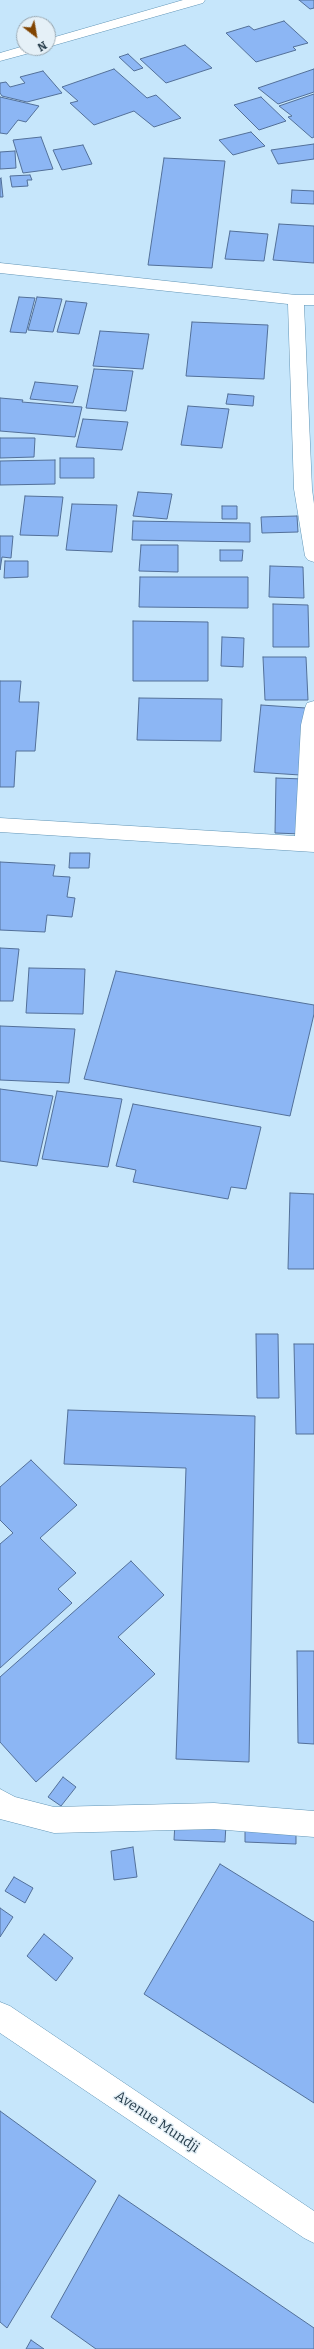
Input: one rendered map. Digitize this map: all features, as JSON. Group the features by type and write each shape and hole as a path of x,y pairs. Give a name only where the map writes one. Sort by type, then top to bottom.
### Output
{"street":[{"path":"56,41 198,0"},
{"path":"0,57 16,52"},
{"path":"0,268 296,300 314,300"},
{"path":"296,300 303,489 314,556"},
{"path":"0,825 309,844 310,725 314,708"},
{"path":"0,1802 9,1809 54,1820 214,1816 314,1824"},
{"name":"Avenue Mundji","path":"0,2016 314,2228"}],"building":[{"path":"299,0 314,0 314,8 310,9"},
{"path":"284,21 308,43 293,47 296,50 256,62 226,33 249,26 254,30"},
{"path":"185,45 212,68 166,83 140,59"},
{"path":"128,54 143,68 134,71 119,57"},
{"path":"114,69 147,98 156,95 181,118 154,127 134,111 94,125 70,103 78,101 62,87"},
{"path":"314,69 314,92 278,104 258,88"},
{"path":"43,71 62,93 27,102 2,96 0,93 0,83 6,82 10,87 25,83 20,77"},
{"path":"314,94 314,137 312,138 288,117 292,116 279,106"},
{"path":"0,97 39,106 26,122 18,120 7,134 0,133"},
{"path":"261,97 286,121 259,130 234,105"},
{"path":"251,132 265,146 233,155 219,140"},
{"path":"41,137 53,169 23,173 13,140"},
{"path":"314,144 314,159 278,164 271,150"},
{"path":"83,145 92,164 62,170 53,150"},
{"path":"15,151 16,168 0,169 0,152"},
{"path":"164,158 225,161 212,268 148,265"},
{"path":"30,175 32,180 27,180 28,186 12,187 10,176"},
{"path":"1,178 3,197 0,197"},
{"path":"292,190 314,191 314,204 291,203"},
{"path":"279,224 314,226 314,263 273,260"},
{"path":"230,231 268,234 264,261 225,259"},
{"path":"19,297 35,298 26,333 10,332"},
{"path":"37,297 62,299 53,332 28,330"},
{"path":"66,301 87,303 79,334 57,332"},
{"path":"192,322 268,325 264,379 186,376"},
{"path":"100,331 149,334 143,369 93,366"},
{"path":"94,369 133,371 126,411 86,408"},
{"path":"35,382 78,386 73,403 30,399"},
{"path":"228,394 254,396 253,406 226,404"},
{"path":"0,398 23,400 22,402 82,407 75,437 0,431"},
{"path":"188,406 229,409 222,448 181,445"},
{"path":"83,419 128,422 122,450 76,447"},
{"path":"0,438 35,438 34,457 0,458"},
{"path":"60,458 94,458 94,478 60,478"},
{"path":"55,460 55,484 0,485 0,461"},
{"path":"138,492 172,494 167,519 133,516"},
{"path":"25,496 63,497 58,536 20,535"},
{"path":"72,504 117,505 112,552 66,550"},
{"path":"222,506 237,506 237,519 222,519"},
{"path":"297,516 298,532 262,533 261,517"},
{"path":"133,521 250,523 250,542 132,540"},
{"path":"0,536 13,536 11,558 2,557 0,570"},
{"path":"141,545 178,545 178,572 139,571"},
{"path":"220,550 243,550 242,561 220,561"},
{"path":"5,561 28,561 28,577 4,578"},
{"path":"270,566 303,567 304,598 269,597"},
{"path":"140,577 248,577 248,608 139,607"},
{"path":"273,604 308,605 309,647 273,647"},
{"path":"133,621 208,622 208,681 133,681"},
{"path":"222,637 244,638 243,667 221,666"},
{"path":"263,657 306,657 308,700 265,700"},
{"path":"0,681 21,681 19,702 39,702 35,751 16,751 14,787 0,787"},
{"path":"139,698 222,699 221,741 137,740"},
{"path":"261,705 306,708 300,775 254,772"},
{"path":"276,778 303,779 302,834 275,833"},
{"path":"70,853 90,853 89,868 69,868"},
{"path":"0,862 55,865 53,876 70,877 67,897 75,898 72,917 47,915 45,932 0,930"},
{"path":"0,948 19,949 13,1001 0,1001"},
{"path":"29,968 85,969 83,1014 26,1013"},
{"path":"116,971 314,1005 314,1014 290,1116 84,1079"},
{"path":"0,1026 75,1029 69,1083 0,1080"},
{"path":"0,1089 53,1096 37,1166 0,1161"},
{"path":"57,1091 122,1099 108,1167 42,1159"},
{"path":"133,1104 261,1127 246,1189 231,1187 228,1199 133,1182 136,1170 116,1166"},
{"path":"290,1193 314,1194 314,1269 288,1269"},
{"path":"256,1334 278,1334 279,1398 257,1398"},
{"path":"294,1344 314,1344 314,1434 296,1434"},
{"path":"68,1410 255,1416 249,1762 176,1759 186,1468 64,1464"},
{"path":"31,1460 77,1505 40,1538 76,1573 58,1589 72,1603 0,1668 0,1544 13,1533 0,1520 0,1487"},
{"path":"131,1561 164,1595 118,1637 155,1674 36,1782 0,1742 0,1677"},
{"path":"297,1651 314,1651 314,1744 298,1743"},
{"path":"63,1777 76,1787 61,1806 48,1797"},
{"path":"175,1822 226,1824 225,1842 174,1840"},
{"path":"245,1824 296,1826 296,1844 245,1842"},
{"path":"133,1847 137,1877 114,1880 111,1851"},
{"path":"220,1864 314,1922 314,2103 144,1994"},
{"path":"14,1877 33,1888 25,1903 5,1891"},
{"path":"0,1908 13,1917 0,1937"},
{"path":"44,1934 73,1958 56,1981 27,1956"},
{"path":"0,2111 96,2181 7,2328 0,2322"},
{"path":"119,2195 314,2328 314,2349 96,2349 51,2317"},
{"path":"31,2340 44,2349 26,2349"}]}
